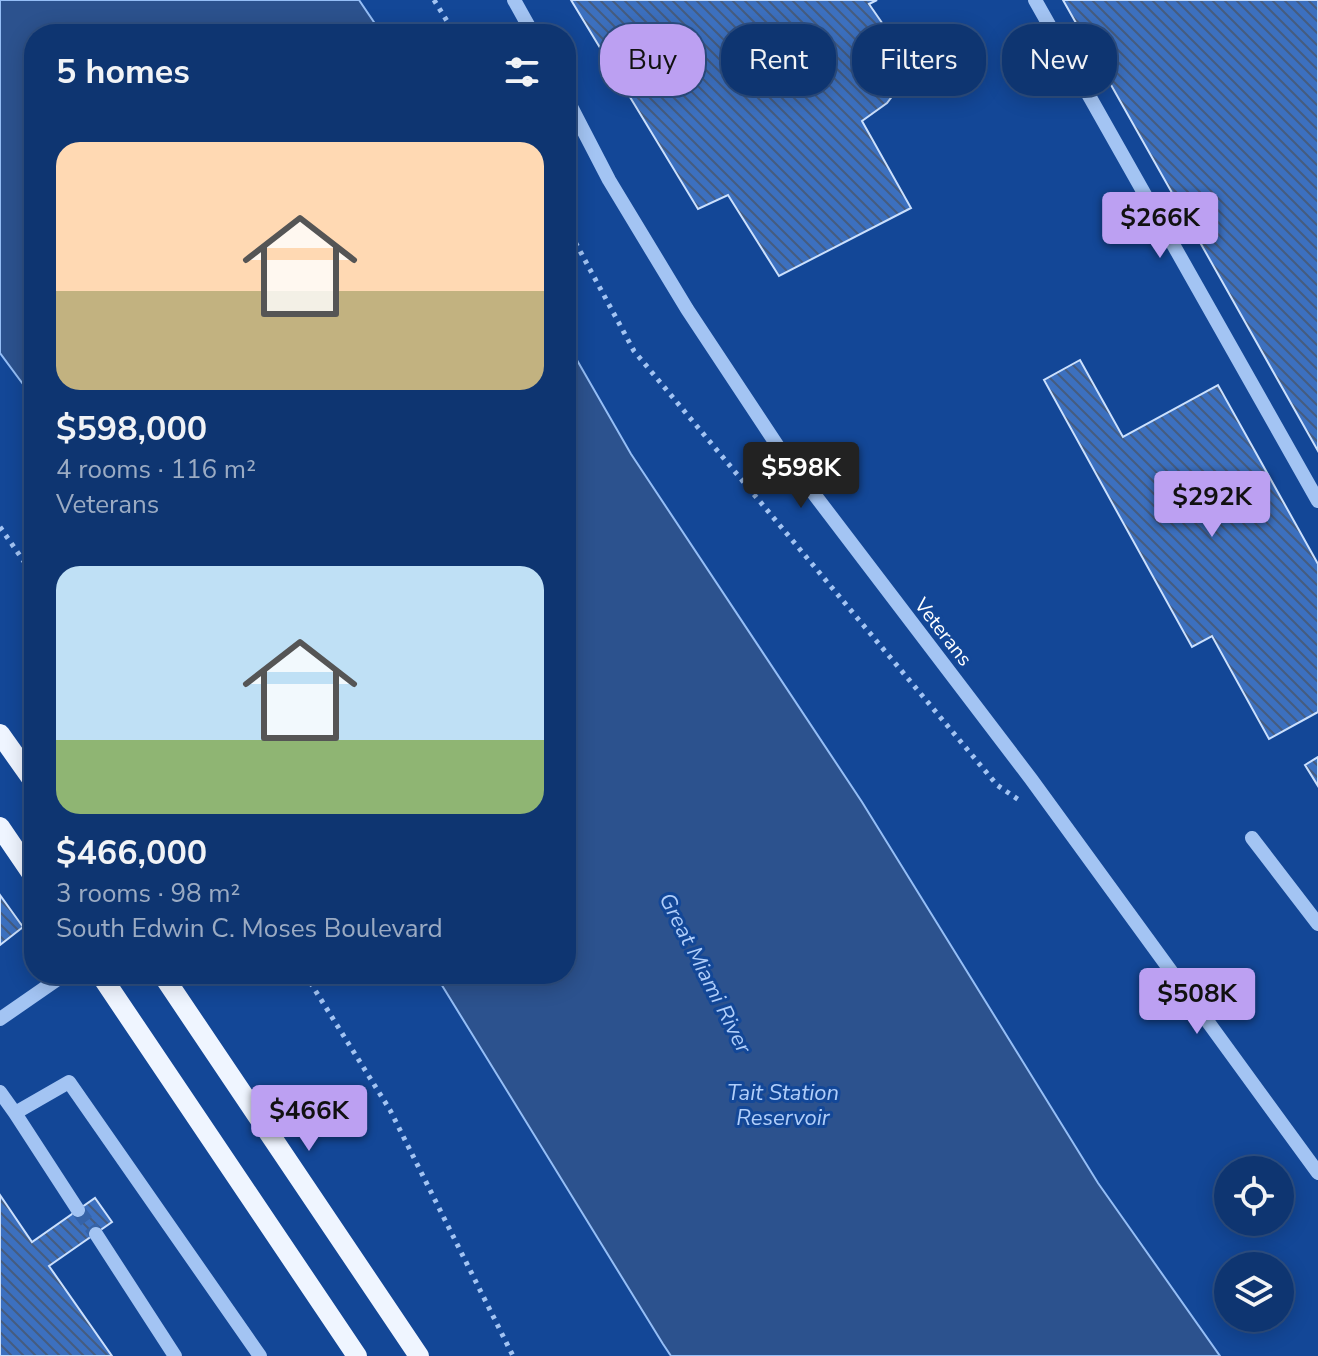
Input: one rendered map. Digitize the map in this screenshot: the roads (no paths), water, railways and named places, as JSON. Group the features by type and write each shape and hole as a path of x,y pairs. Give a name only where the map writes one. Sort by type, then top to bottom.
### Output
{"main road":[{"path":"0,734 24,768"},
{"path":"0,827 24,862"},
{"path":"107,984 357,1356"},
{"path":"169,984 419,1356"}],"street":[{"path":"514,0 527,24"},
{"path":"1035,0 1318,501"},
{"name":"Veterans","path":"576,116 609,180 671,283 779,448 1031,779 1318,1173"},
{"path":"1252,838 1318,924"},
{"path":"0,1019 51,984"},
{"path":"15,1113 69,1082 260,1356"},
{"path":"0,1092 78,1210"},
{"path":"96,1234 175,1356"}],"water":[{"path":"0,0 359,0 375,24 24,24 24,385 0,353"},
{"name":"Tait Station Reservoir","path":"576,358 631,454 862,802 1098,1183 1220,1356 671,1356 441,984 576,984"}],"tunnel":[{"path":"78,1210 96,1234"}],"water label":[{"name":"Great Miami River","path":"705,973"}]}
